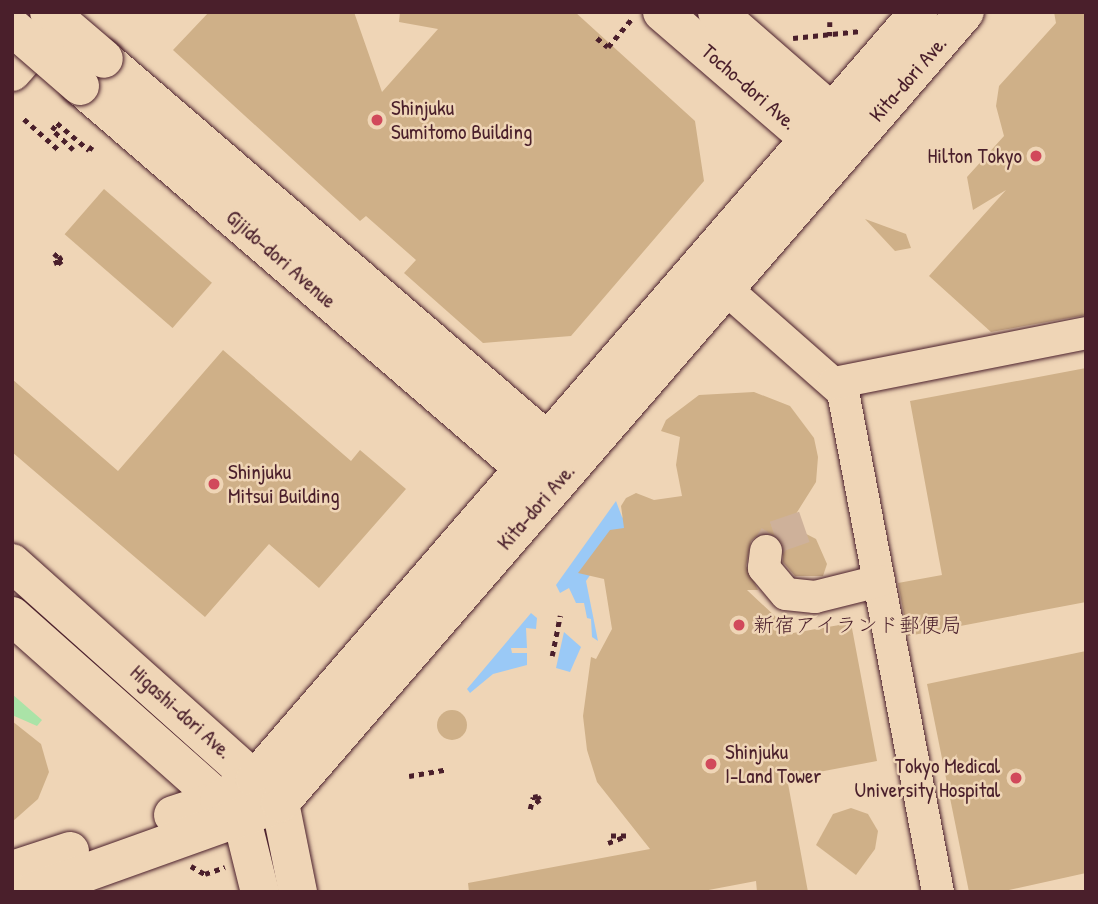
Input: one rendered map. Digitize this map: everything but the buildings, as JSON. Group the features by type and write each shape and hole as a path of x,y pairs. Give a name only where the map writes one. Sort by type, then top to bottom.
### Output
{"main road":[{"path":"12,27 24,12"},
{"name":"Gijido-dori Avenue","path":"49,12 92,73"},
{"path":"12,72 64,12"},
{"name":"Tocho-dori Ave.","path":"717,12 834,137"},
{"name":"Kita-dori Ave.","path":"549,466 726,289 919,12"},
{"name":"Kita-dori Ave.","path":"32,892 230,810 268,791 834,137 965,12"},
{"name":"Tocho-dori Ave.","path":"648,14 834,137"},
{"name":"Gijido-dori Avenue","path":"12,27 92,73 549,466"},
{"name":"Higashi-dori Ave.","path":"12,563 268,791"},
{"name":"Higashi-dori Ave.","path":"12,617 230,810"},
{"path":"268,791 299,892"},
{"path":"230,810 260,892"},
{"name":"Kita-dori Ave.","path":"12,870 230,810"}],"street":[{"path":"726,289 844,392 937,892"},
{"path":"834,383 1086,334"},
{"path":"766,551 764,568 786,594 815,597 879,581"}],"path":[{"path":"597,38 608,47 648,14"},
{"path":"830,22 830,36"},
{"path":"786,39 869,30"},
{"path":"24,119 60,150"},
{"path":"74,150 52,130 57,124 89,150 92,146"},
{"path":"552,656 560,616"},
{"path":"409,776 447,769"},
{"path":"608,843 626,836 611,836"},
{"path":"184,862 205,874 229,866"}],"green space":[{"path":"12,694 42,720 37,726 12,715"}],"water":[{"path":"616,501 622,517 635,528 604,555 586,581 598,641 592,637 591,619 587,618 584,603 576,603 569,588 560,593 556,585"},
{"path":"531,613 537,618 536,629 526,628 527,648 511,648 512,653 527,653 527,665 493,674 470,693 467,689"},
{"path":"564,632 581,647 570,672 556,668"}],"tunnel":[{"path":"766,551 775,537 804,527"}],"place":[{"name":"Shinjuku Sumitomo Building","path":"377,120"},
{"name":"Hilton Tokyo","path":"1036,156"},
{"name":"Shinjuku Mitsui Building","path":"214,484"},
{"name":"新宿アイランド郵便局","path":"739,625"},
{"name":"Shinjuku I-Land Tower","path":"711,764"},
{"name":"Tokyo Medical University Hospital","path":"1016,778"}]}
